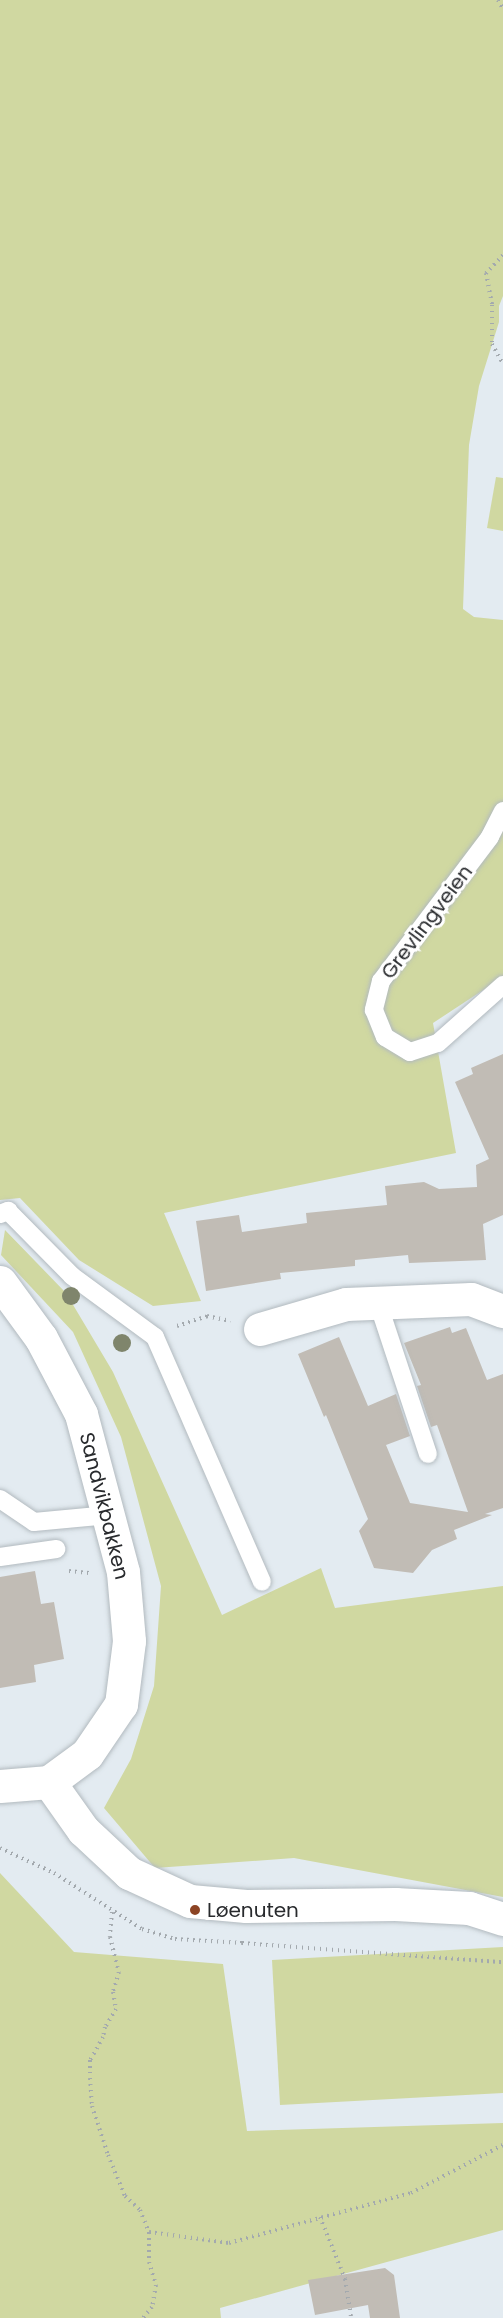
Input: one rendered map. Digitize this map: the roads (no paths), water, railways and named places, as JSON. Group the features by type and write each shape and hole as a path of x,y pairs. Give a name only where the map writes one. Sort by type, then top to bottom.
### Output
{"street":[{"name":"Sandvikbakken","path":"0,1282 41,1338 81,1414 123,1572 129,1641 121,1704 87,1754 49,1782"},
{"path":"260,1329 346,1304 471,1299 503,1311"},
{"path":"0,1786 49,1782 84,1830 129,1873 190,1901 246,1906 395,1904 469,1908 503,1918"}],"lane":[{"name":"Grevlingveien","path":"503,811 490,837 381,981 375,1010 385,1037 410,1052 438,1043 503,985"},
{"path":"0,1215 8,1211 72,1276 154,1337 262,1582"},
{"path":"378,1303 428,1454"},
{"path":"0,1498 34,1522 109,1515"},
{"path":"0,1557 56,1550"}],"place":[{"name":"Løenuten","path":"195,1910"}]}
